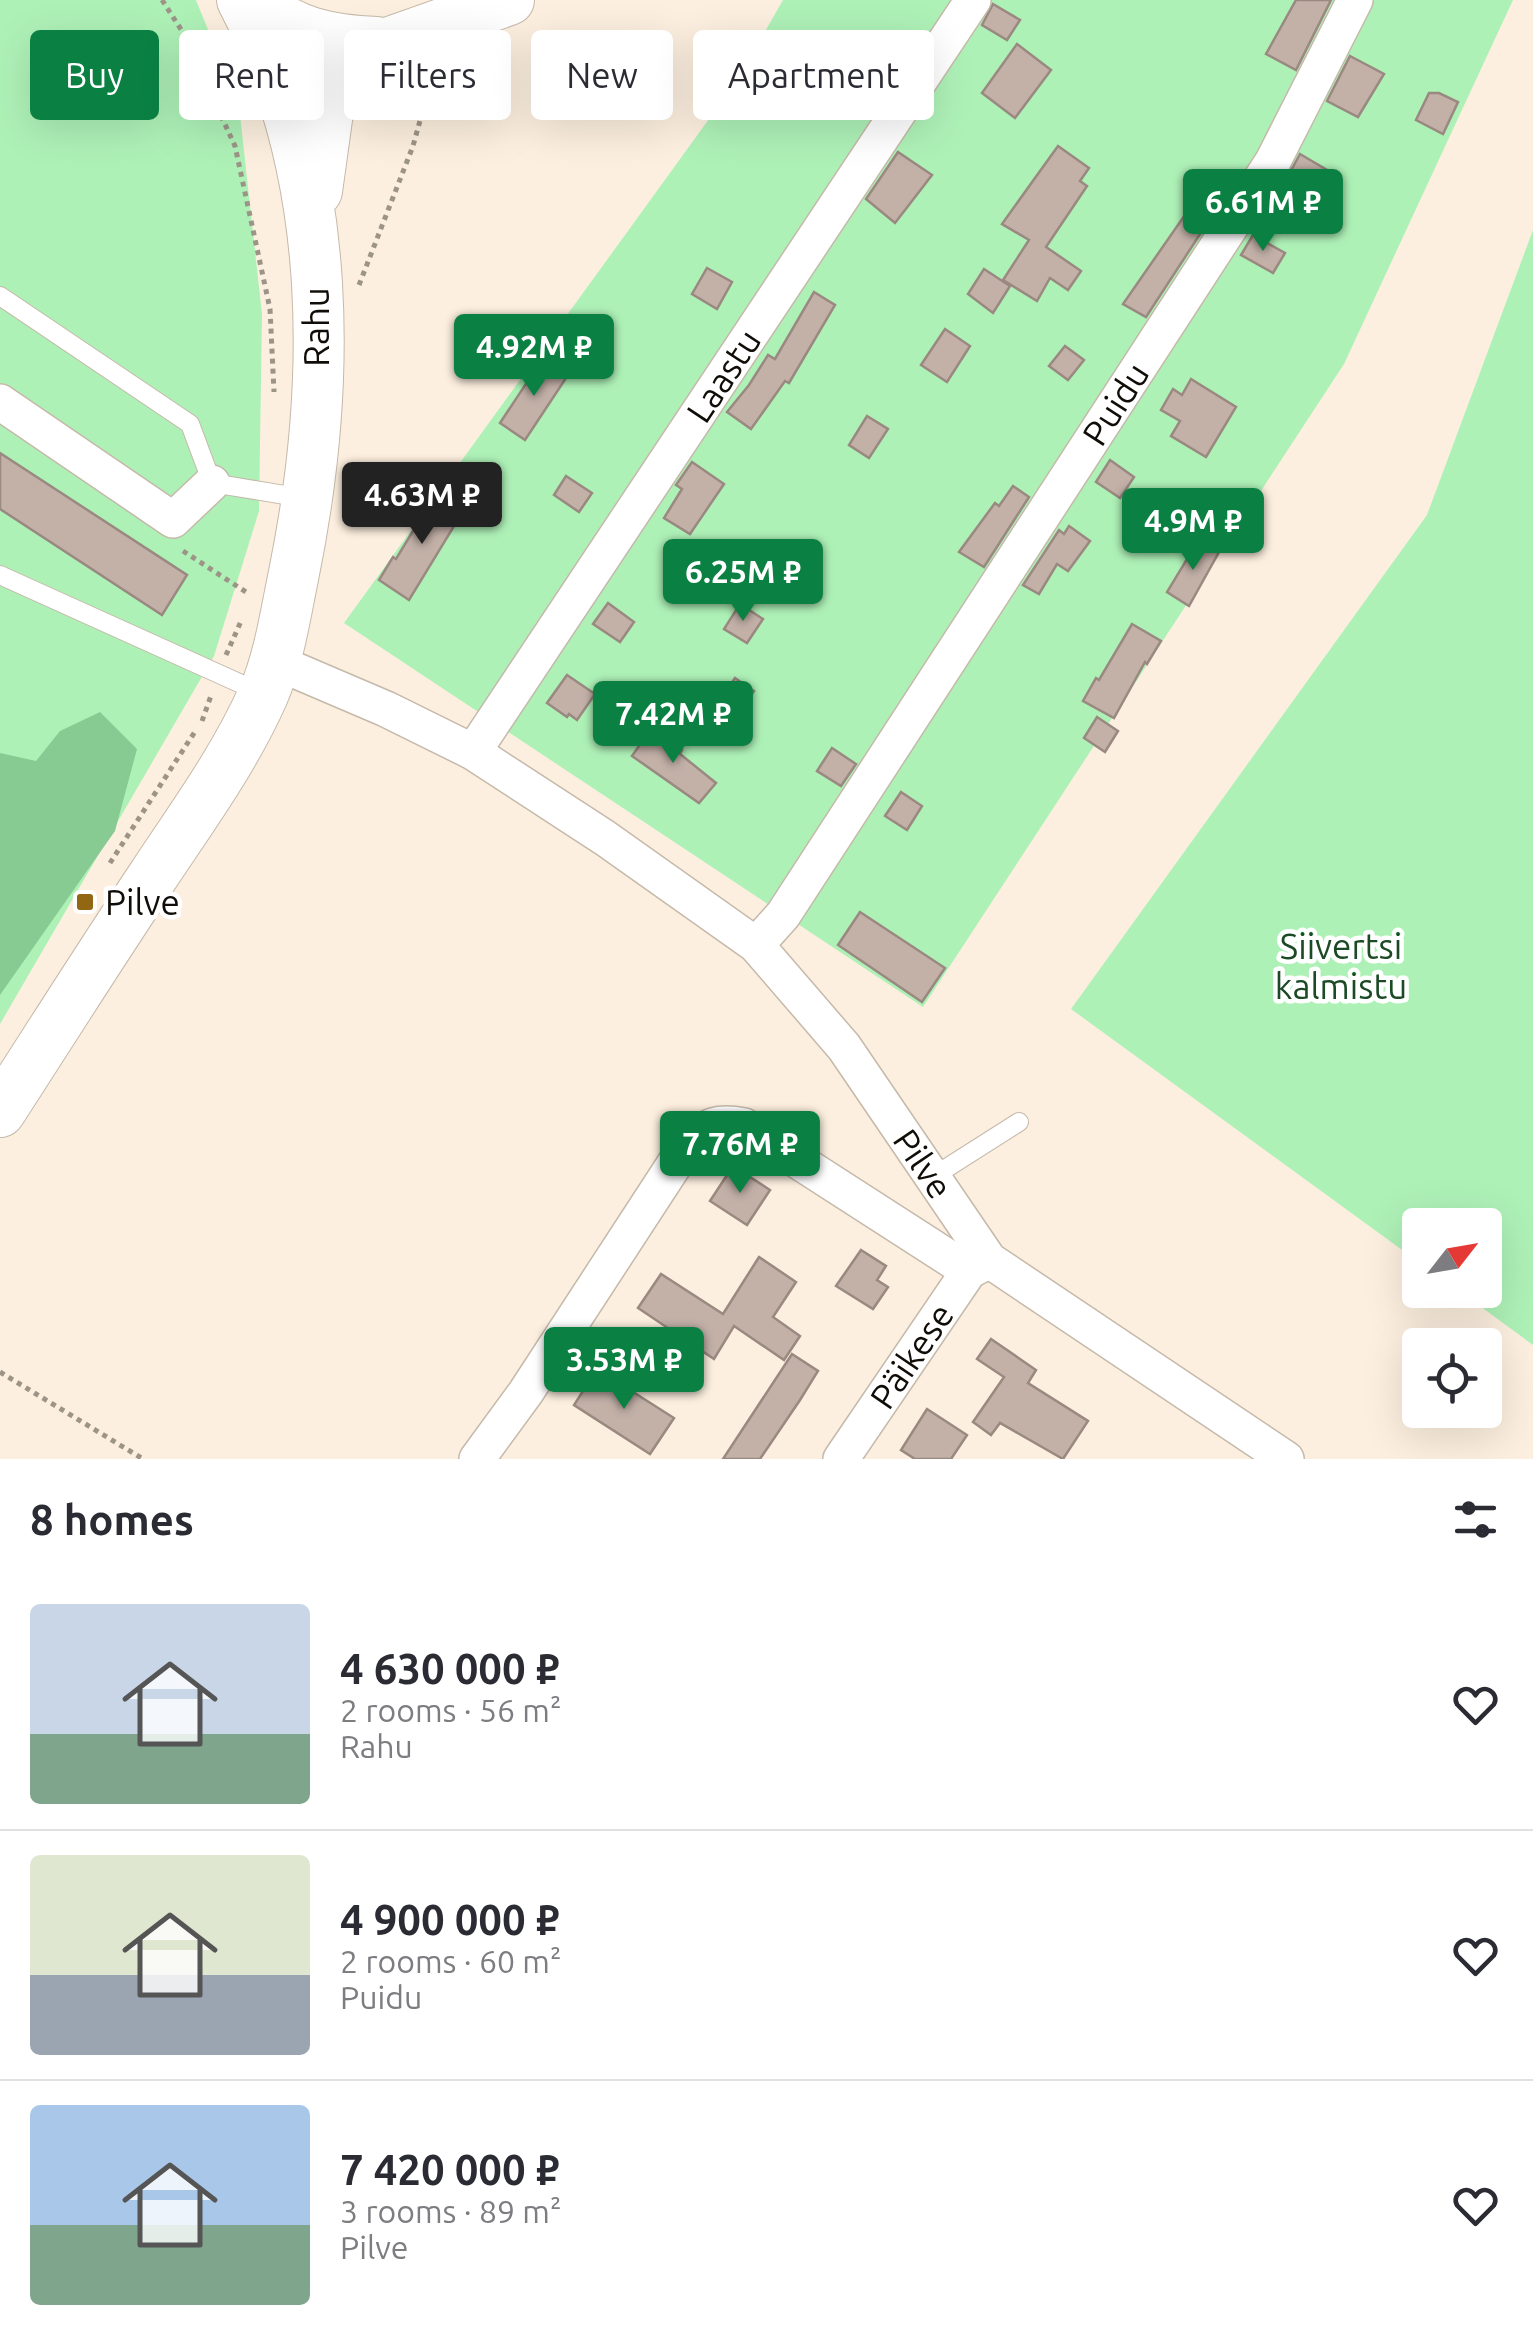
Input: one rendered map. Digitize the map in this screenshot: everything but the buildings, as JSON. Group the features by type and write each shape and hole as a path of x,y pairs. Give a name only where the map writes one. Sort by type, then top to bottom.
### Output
{"main road":[{"name":"Rahu","path":"242,0 254,30"},
{"path":"256,0 300,31 344,40"},
{"path":"429,30 509,0"},
{"path":"314,230 328,112 344,89"},
{"name":"Rahu","path":"0,1112 235,752 270,678 310,498 317,326 314,230 287,120"}],"street":[{"name":"Laastu","path":"473,752 973,0"},
{"name":"Puidu","path":"756,945 783,915 1273,161 1354,0"},
{"path":"0,402 173,520 212,482"},
{"name":"Pilve","path":"270,678 386,709 473,752 605,838 756,945 844,1047 934,1176 979,1266 1234,1445 1286,1459"},
{"path":"477,1459 526,1392 689,1142 706,1126 723,1122 744,1126 979,1266"},
{"name":"Päikese","path":"841,1459 979,1266"}],"lane":[{"path":"0,296 190,424 212,482 310,498"},
{"path":"0,575 270,678"},
{"path":"934,1176 1019,1122"}],"path":[{"path":"358,295 360,276 421,120"},
{"path":"0,1372 144,1459"}],"green space":[{"path":"0,0 196,0 208,30 179,30 179,120 241,120 262,314 259,511 214,656 0,1024"},
{"path":"783,0 1513,0 1344,364 923,1007 344,623 708,120 934,120 934,30 766,30"},
{"name":"Siivertsi kalmistu","path":"1533,230 1533,1345 1483,1308 1502,1308 1502,1208 1402,1208 1402,1250 1071,1009 1427,515"},
{"path":"100,712 137,749 115,831 0,995 0,753 36,761 60,731"}],"place":[{"name":"Pilve","path":"85,902"}]}
